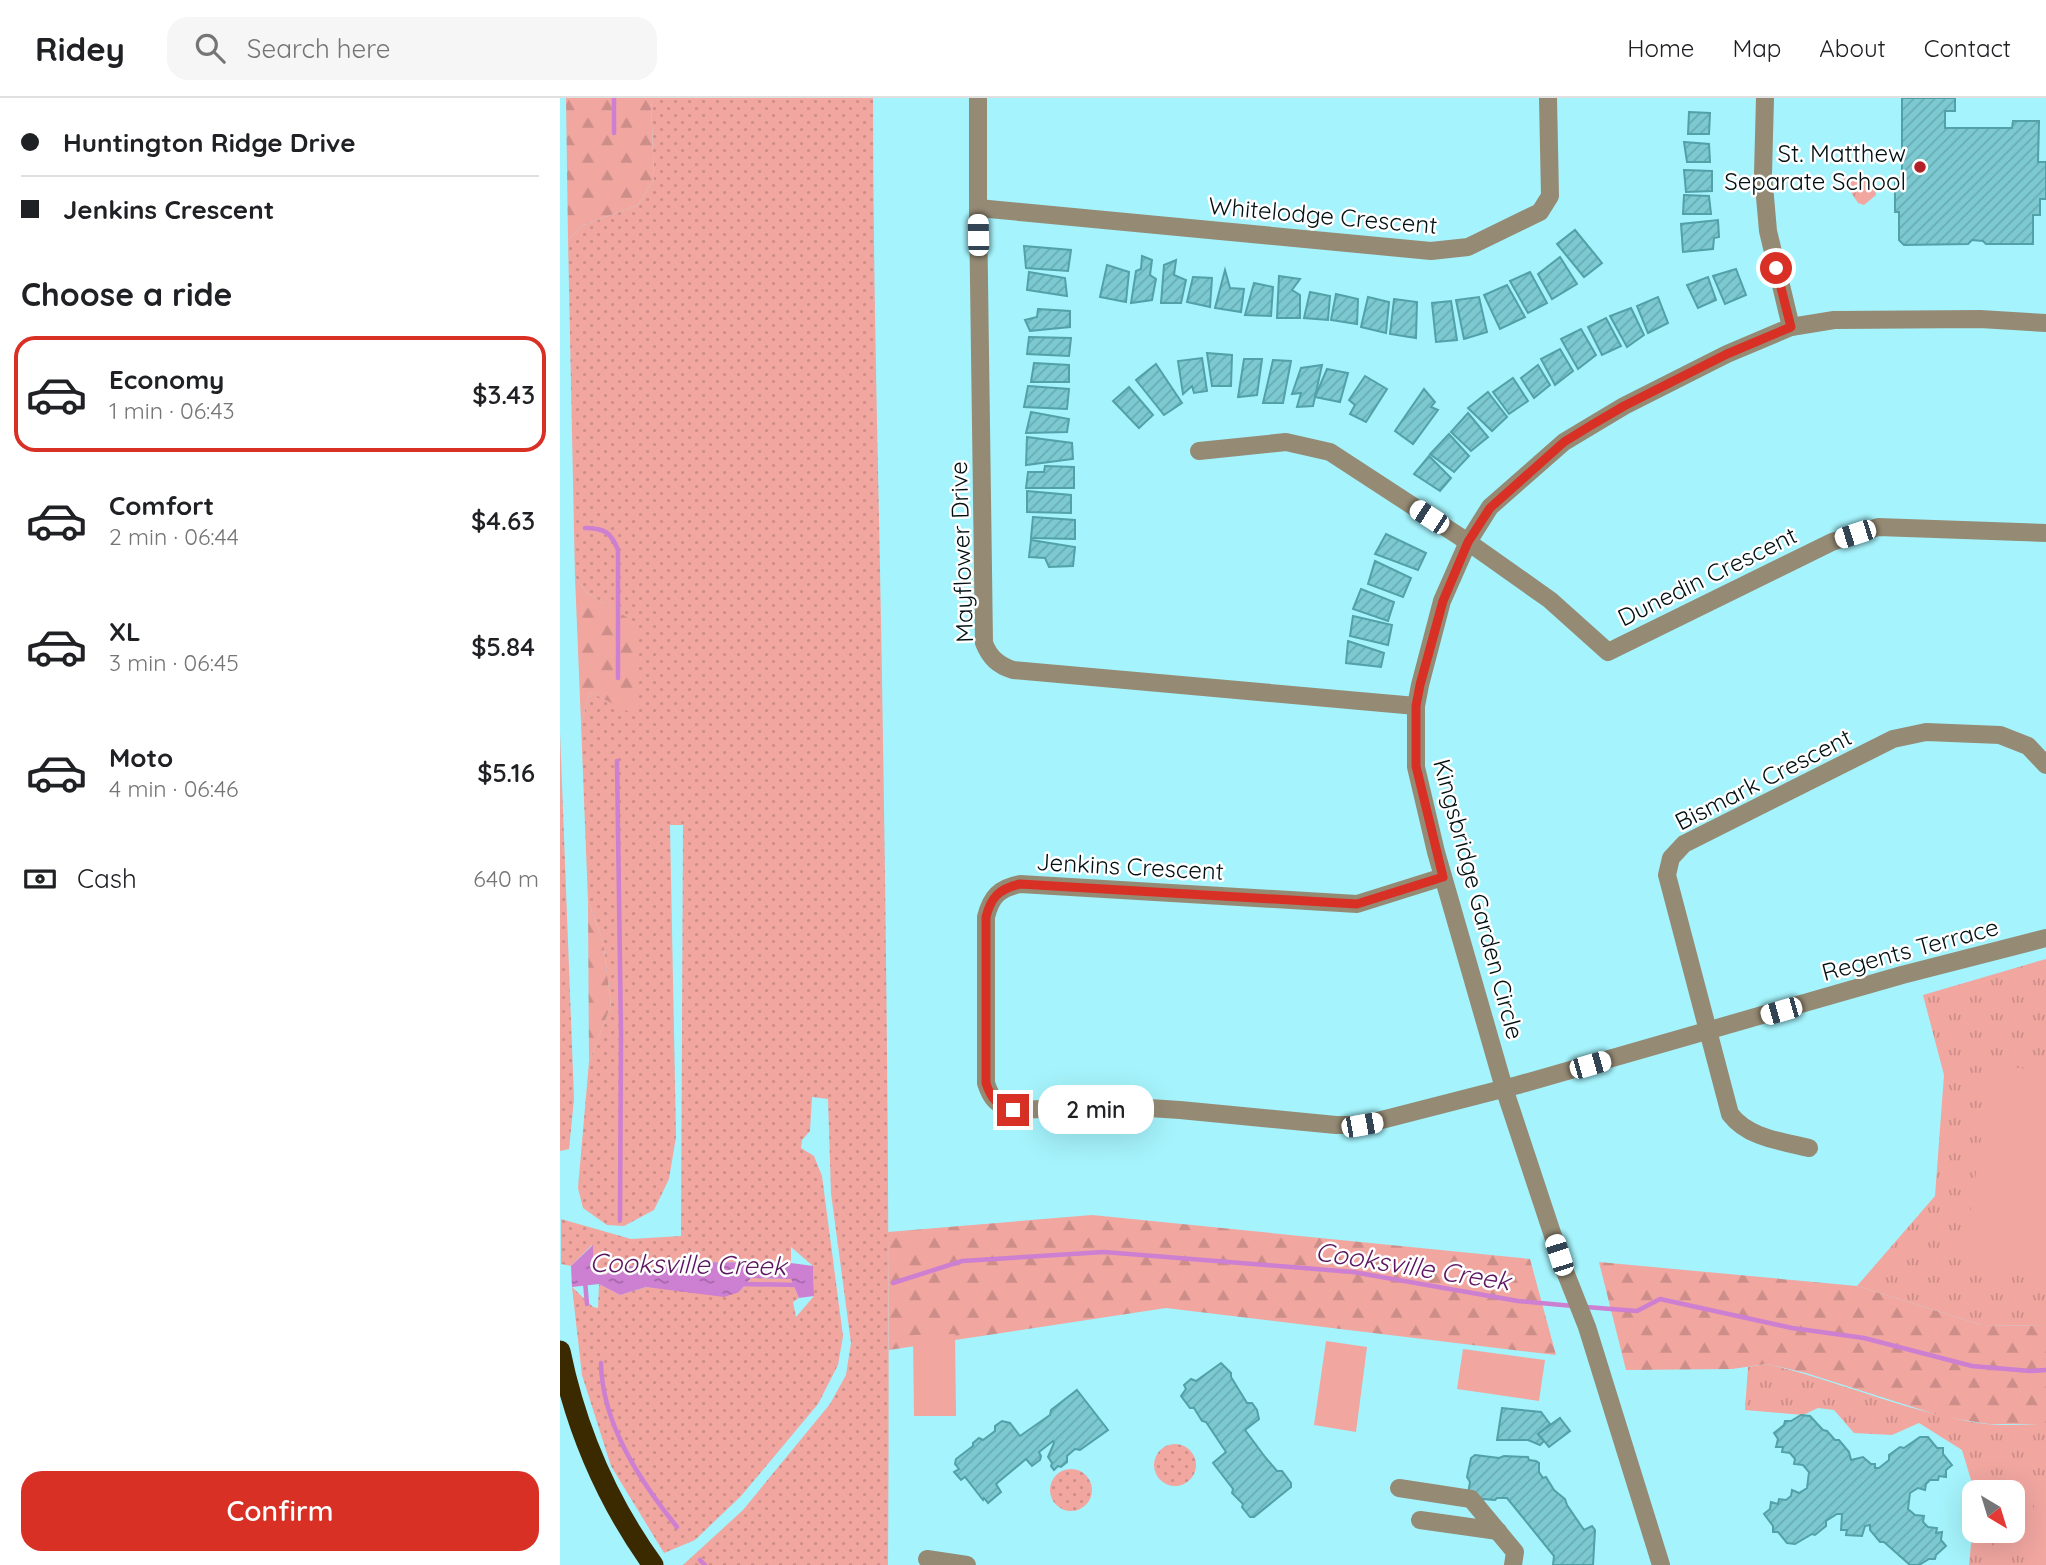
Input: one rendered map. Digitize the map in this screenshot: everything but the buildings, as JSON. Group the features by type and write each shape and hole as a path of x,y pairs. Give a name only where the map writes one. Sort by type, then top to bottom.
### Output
{"highway":[{"path":"560,1351 570,1395 596,1466 622,1518 653,1565"}],"street":[{"name":"Mayflower Drive","path":"978,98 984,643 994,660 1013,670 1416,706"},
{"name":"Whitelodge Crescent","path":"978,208 1431,251 1468,247 1540,212 1550,196 1548,98"},
{"path":"1765,98 1763,174 1768,231 1791,327"},
{"name":"Kingsbridge Garden Circle","path":"1661,1565 1587,1327 1564,1269 1504,1088 1443,877 1416,766 1416,706 1443,601 1468,542 1490,508 1564,442 1624,406 1727,354 1791,327 1834,320 1980,319 2046,323"},
{"path":"1199,451 1286,442 1330,452 1468,542"},
{"name":"Dunedin Crescent","path":"1468,542 1550,600 1608,652 1832,542 1878,527 2046,533"},
{"name":"Bismark Crescent","path":"1809,1148 1758,1134 1740,1126 1730,1114 1667,875 1671,858 1684,844 1893,739 1926,732 2000,735 2028,746 2046,765"},
{"name":"Jenkins Crescent","path":"1443,877 1357,904 1020,884 1006,887 989,903 986,917 986,1083 990,1096 1000,1106 1013,1110 1119,1106 1336,1125 1384,1121 1504,1088"},
{"name":"Regents Terrace","path":"1504,1088 1914,972 2046,938"},
{"path":"1399,1488 1471,1499 1515,1552 1513,1565"},
{"path":"1420,1520 1498,1531"},
{"path":"927,1559 967,1565"}],"green space":[{"path":"566,98 651,98 654,179 638,205 581,226 568,240"},
{"path":"651,98 873,98 887,1012 888,1565 683,1565 743,1510 830,1404 846,1375 851,1343 831,1193 828,1099 812,1097 810,1131 802,1140 801,1148 814,1156 822,1176 843,1336 838,1365 818,1404 741,1496 695,1540 664,1553 611,1466 582,1375 572,1287 593,1307 598,1308 599,1284 620,1295 646,1287 739,1292 751,1278 791,1279 799,1298 793,1302 796,1317 814,1296 813,1266 791,1247 791,1263 702,1262 648,1270 623,1264 605,1275 593,1269 592,1245 571,1266 561,1264 561,1219 631,1239 681,1236 683,825 670,825 676,1137 669,1179 654,1210 624,1226 607,1225 583,1208 578,1188 589,1062 611,1005 603,941 588,901 581,723 590,692 635,714 632,621 587,593 575,577 568,240 581,226 638,205 654,179"},
{"path":"1869,176 1874,183 1876,195 1864,205 1858,203 1841,177"},
{"path":"575,577 587,593 633,621 639,642 635,715 590,692 581,723"},
{"path":"560,732 574,1099 569,1149 560,1151"},
{"path":"588,901 603,941 611,1005 589,1062"},
{"path":"2046,959 2046,1326 1982,1325 1857,1286 1935,1196 1944,1075 1923,995"},
{"path":"1992,1064 2046,1072 2046,1279 1962,1267"},
{"path":"1092,1215 1530,1259 1556,1355 1166,1308 889,1350 888,1232"},
{"path":"1599,1262 1857,1286 1982,1325 2046,1326 2046,1424 1989,1424 1944,1417 1806,1373 1767,1364 1732,1369 1626,1370"},
{"path":"955,1334 956,1416 914,1416 913,1335"},
{"path":"1326,1341 1367,1347 1356,1432 1314,1425"},
{"path":"1463,1349 1545,1360 1539,1401 1457,1389"},
{"path":"1767,1364 1958,1419 1994,1425 2046,1424 2046,1565 1969,1565 1971,1544 2025,1544 2025,1480 1971,1480 1962,1450 1919,1423 1892,1435 1854,1433 1834,1410 1818,1408 1803,1415 1745,1410 1748,1367"},
{"path":"1175,1444 1190,1450 1196,1465 1190,1480 1175,1486 1160,1480 1154,1465 1160,1450"},
{"path":"1071,1469 1086,1475 1092,1490 1086,1505 1071,1511 1056,1505 1050,1490 1056,1475"},
{"path":"2035,1498 2046,1499 2046,1556 2029,1554"},
{"path":"1995,1544 2021,1544 2020,1552 1995,1550"}],"water":[{"path":"593,1245 593,1269 605,1275 623,1264 648,1270 702,1262 791,1263 813,1266 814,1296 799,1298 791,1279 751,1278 739,1292 724,1297 646,1287 620,1295 599,1284 572,1287 571,1266"}],"waterway":[{"path":"614,98 614,133"},
{"path":"585,528 606,532 618,550 618,678"},
{"path":"617,761 621,1034 620,1220"},
{"name":"Cooksville Creek","path":"893,1283 962,1261 1104,1252 1353,1272 1518,1301 1573,1306"},
{"path":"585,1281 587,1304"},
{"name":"Cooksville Creek","path":"742,1284 800,1285"},
{"name":"Cooksville Creek","path":"1586,1307 1637,1311 1660,1299 1792,1328 1864,1338 1972,1366 2046,1370"},
{"path":"601,1363 603,1386 616,1430 637,1471 677,1527"},
{"path":"700,1560 705,1565"}],"place":[{"name":"St. Matthew Separate School","path":"1920,167"}],"route":[{"path":"1013,1110 1000,1106 990,1096 986,1083 986,917 989,903 1006,887 1020,884 1357,904 1443,877 1416,766 1416,706 1443,601 1468,542 1490,508 1564,442 1624,406 1727,354 1791,327 1776,268"}]}
